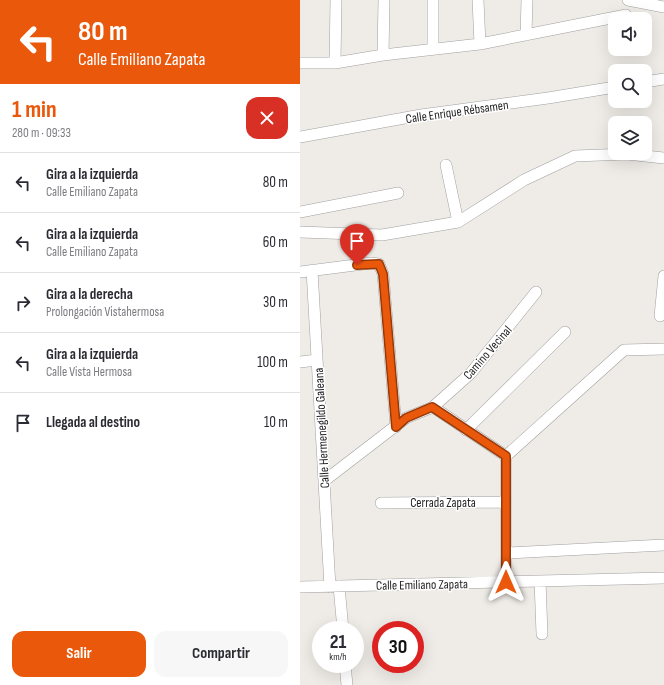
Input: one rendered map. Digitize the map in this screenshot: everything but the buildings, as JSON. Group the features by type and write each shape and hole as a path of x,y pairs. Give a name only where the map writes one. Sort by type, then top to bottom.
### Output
{"street":[{"path":"335,63 336,0"},
{"path":"383,55 384,0"},
{"path":"433,0 433,49"},
{"path":"478,0 480,44"},
{"path":"526,34 527,0"},
{"path":"628,0 664,7"},
{"path":"300,63 335,63 383,55 480,44 608,18"},
{"path":"652,81 664,79"},
{"name":"Calle Enrique Rébsamen","path":"300,137 421,115 548,98 608,88"},
{"path":"300,232 382,235 458,222 524,180 575,156 627,154 664,158"},
{"path":"446,166 458,222"},
{"path":"300,212 398,193"},
{"path":"300,272 371,263 379,264 383,274 396,427"},
{"name":"Calle Hermenegildo Galeana","path":"312,270 324,481 334,587 341,621"},
{"path":"660,316 664,276"},
{"name":"Camino Vecinal","path":"432,407 471,373 536,292"},
{"path":"466,430 565,332"},
{"path":"506,582 506,456 624,350 664,350"},
{"path":"300,362 318,360"},
{"path":"324,481 406,418 432,407 506,456"},
{"name":"Cerrada Zapata","path":"381,503 506,502"},
{"path":"506,553 664,546"},
{"name":"Calle Emiliano Zapata","path":"300,587 664,578"},
{"path":"540,582 542,634"},
{"path":"346,673 347,685"}],"route":[{"path":"357,265 371,263 379,264 383,274 396,427 406,418 432,407 506,456 506,582"}]}
